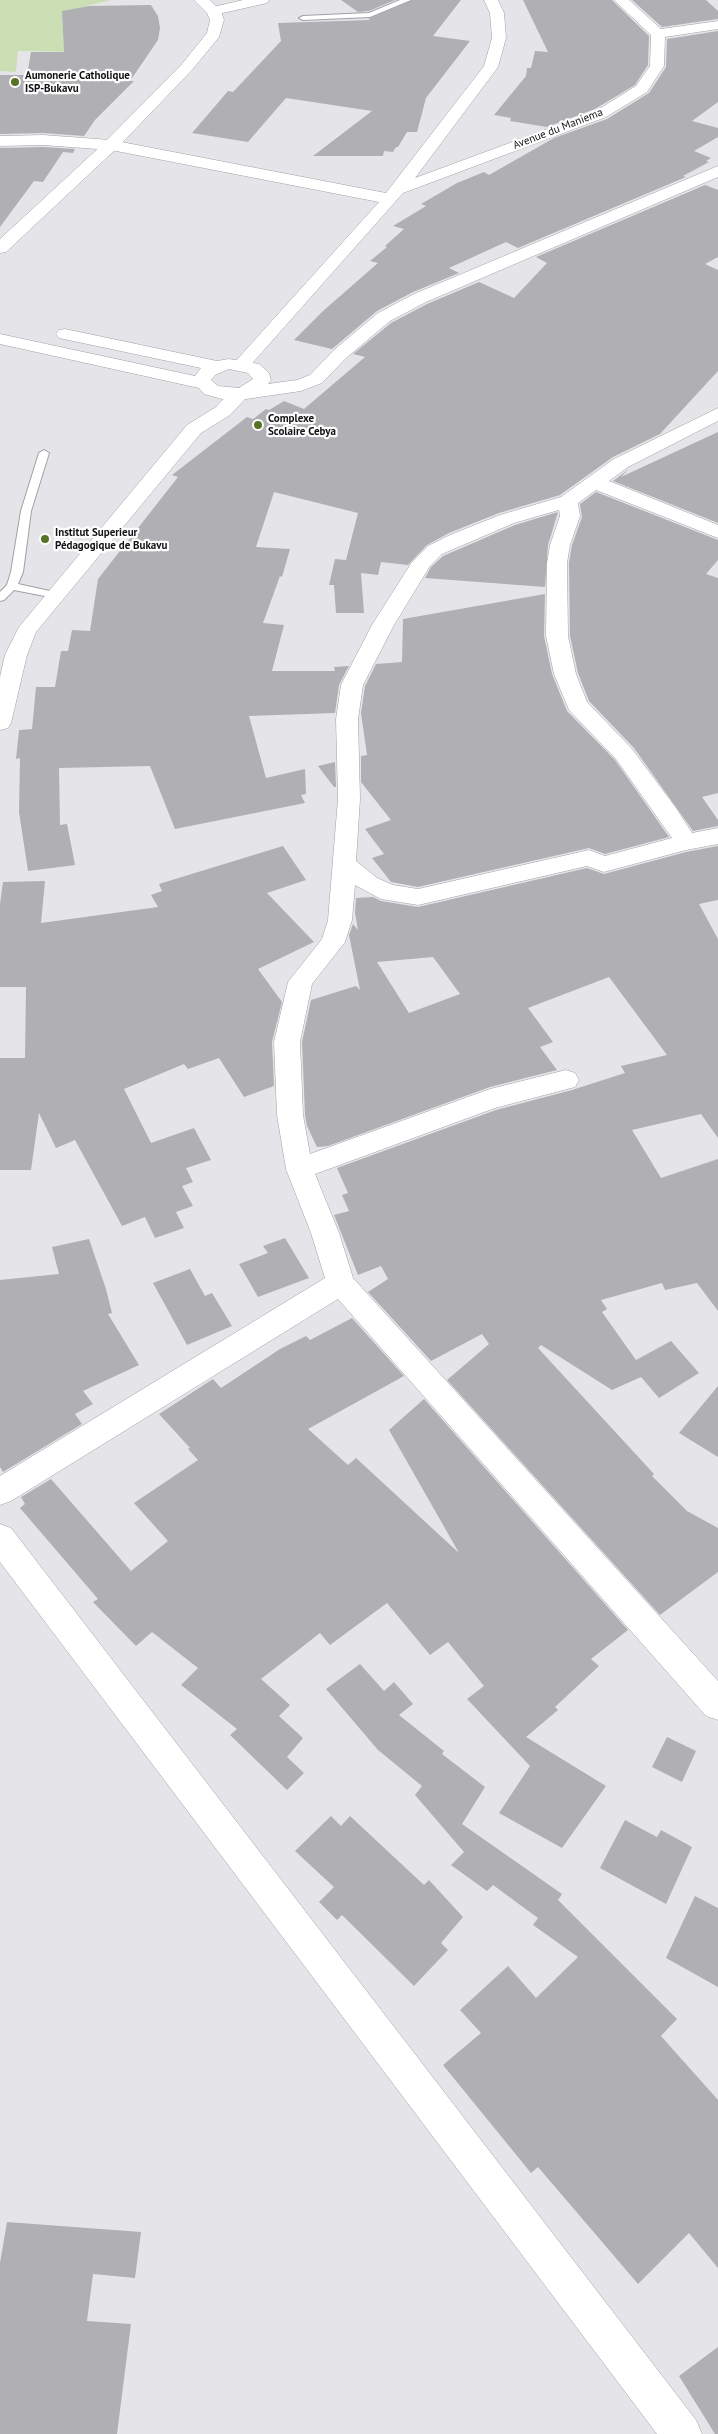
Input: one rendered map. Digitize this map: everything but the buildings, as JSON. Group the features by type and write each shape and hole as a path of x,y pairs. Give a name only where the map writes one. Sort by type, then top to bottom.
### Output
{"street":[{"path":"0,248 111,145 187,67 214,34 217,20 214,11 201,0"},
{"path":"214,11 262,0"},
{"path":"242,364 393,194 491,67 499,38 497,13 491,0"},
{"path":"621,0 658,34 718,25"},
{"name":"Avenue du Maniema","path":"393,194 601,114 642,89 657,66 658,34"},
{"path":"0,141 44,140 111,145 393,194"},
{"path":"0,339 208,387 222,393 301,385 316,379 363,333 384,317 420,298 718,172"},
{"path":"47,330 217,366 242,364 260,373 324,371"},
{"path":"194,429 200,406 208,387 204,377 208,371 217,366"},
{"path":"0,723 16,655 26,631 102,536 194,429 223,412 243,392 257,386 262,380 260,373"},
{"path":"718,414 621,463 568,501 508,519 435,550 422,562 383,625 352,685 347,719 349,799 340,920 333,942 300,982 287,1042 290,1115 299,1169 325,1233 341,1283 718,1705"},
{"path":"593,482 633,496 718,532"},
{"path":"568,501 570,516 560,544 557,563 557,636 564,674 578,705 624,754 668,813 686,842"},
{"path":"343,864 369,884 389,892 418,897 589,858 604,864 686,842 718,836"},
{"path":"299,1169 490,1099 566,1080"},
{"path":"0,1492 341,1283"},
{"path":"0,1538 682,2434"}],"lane":[{"path":"303,18 370,16 407,0"},
{"path":"0,598 12,586 17,572 26,511 44,453"},
{"path":"12,586 55,595"}],"green space":[{"path":"0,0 111,0 62,12 64,49 86,52 18,51 16,72 0,71"}],"place":[{"name":"Aumonerie Catholique ISP-Bukavu","path":"15,82"},
{"name":"Complexe Scolaire Cebya","path":"258,425"},
{"name":"Institut Superieur Pédagogique de Bukavu","path":"45,539"}]}
